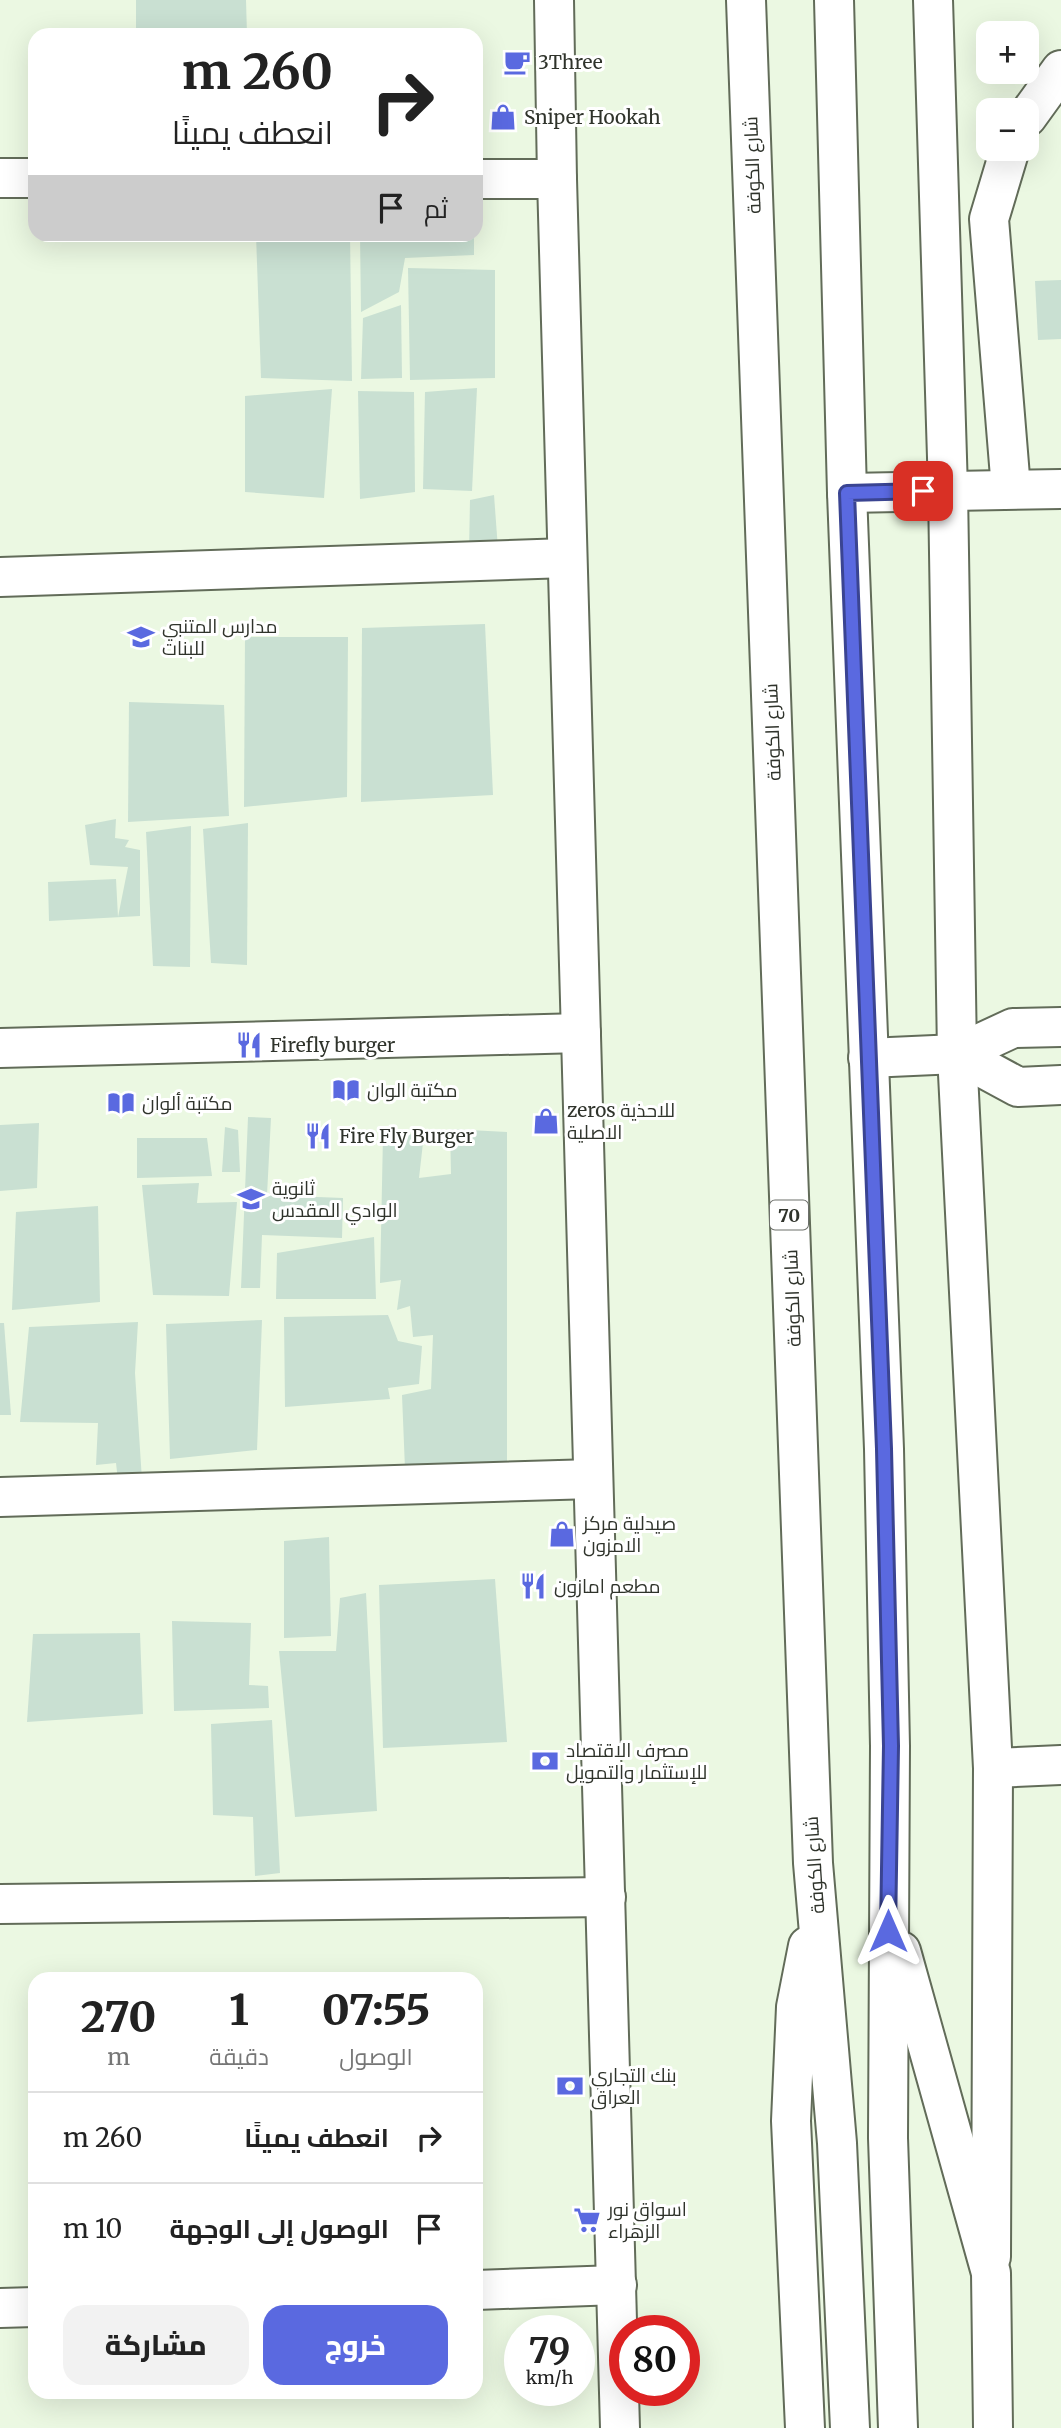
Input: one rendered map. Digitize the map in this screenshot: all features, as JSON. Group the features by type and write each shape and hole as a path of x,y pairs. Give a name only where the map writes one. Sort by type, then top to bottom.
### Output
{"main road":[{"path":"554,0 556,179 620,2428"},
{"name":"شارع الكوفة","path":"746,0 813,1863 836,2129 850,2428"},
{"path":"834,0 847,493 884,1462 891,1746 888,2138 898,2428"},
{"path":"933,0 948,491 957,1054 993,1768 993,2428"},
{"path":"1039,100 1061,70"},
{"path":"1006,161 989,219 1011,489"},
{"path":"0,178 28,178"},
{"path":"483,179 556,179"},
{"path":"847,493 1061,489"},
{"path":"0,578 568,558"},
{"path":"868,1058 957,1054 1013,1028 1061,1027"},
{"path":"0,1048 581,1033"},
{"path":"957,1054 1018,1087 1061,1085"},
{"path":"0,1497 593,1479"},
{"path":"993,1768 1061,1765"},
{"path":"803,2427 791,2120 796,2007 808,1951 813,1863"},
{"path":"0,1904 606,1897"},
{"path":"888,1905 991,2273"},
{"path":"483,2290 617,2285"},
{"path":"0,2308 28,2306"}],"building":[{"path":"136,0 246,0 247,28 136,28"},
{"path":"256,242 350,242 352,381 261,378"},
{"path":"360,242 474,242 474,255 405,258 399,292 361,312"},
{"path":"408,268 495,270 495,378 410,380"},
{"path":"1061,280 1061,339 1038,340 1035,281"},
{"path":"401,305 402,378 361,379 363,318"},
{"path":"477,388 472,491 423,489 425,392"},
{"path":"332,389 324,498 245,492 245,396"},
{"path":"358,391 414,392 415,492 360,499"},
{"path":"494,495 498,549 469,553 470,500"},
{"path":"485,624 493,795 361,802 362,628"},
{"path":"245,637 348,637 347,797 244,807"},
{"path":"129,702 224,705 229,816 128,822"},
{"path":"116,819 115,838 129,840 125,847 140,850 140,916 49,921 48,882 116,879 118,917 128,867 90,865 85,825"},
{"path":"248,823 247,965 211,963 203,829"},
{"path":"191,826 190,967 153,966 146,832"},
{"path":"248,1117 271,1118 267,1195 343,1198 342,1238 262,1235 260,1288 241,1288"},
{"path":"39,1123 37,1188 0,1191 0,1125"},
{"path":"225,1127 238,1130 240,1172 222,1172"},
{"path":"450,1129 507,1132 507,1468 405,1469 402,1395 431,1389 433,1335 413,1337 410,1306 397,1310 401,1280 380,1283 383,1135 424,1134 419,1178 451,1174"},
{"path":"137,1138 207,1138 212,1176 137,1178"},
{"path":"199,1183 197,1203 237,1202 229,1296 153,1295 142,1185"},
{"path":"98,1206 100,1302 12,1310 16,1212"},
{"path":"374,1237 376,1299 276,1299 277,1253"},
{"path":"388,1315 398,1341 422,1346 419,1384 388,1388 390,1399 285,1407 284,1317"},
{"path":"262,1320 257,1450 170,1459 166,1324"},
{"path":"138,1322 135,1373 142,1480 118,1481 116,1463 96,1465 98,1423 20,1422 29,1327"},
{"path":"0,1323 4,1323 11,1415 0,1415"},
{"path":"329,1537 331,1636 284,1638 284,1541"},
{"path":"495,1579 507,1742 383,1748 379,1585"},
{"path":"366,1593 377,1811 295,1817 279,1651 336,1651 340,1598"},
{"path":"172,1621 251,1623 249,1685 268,1686 269,1708 174,1711"},
{"path":"140,1633 143,1714 27,1722 33,1634"},
{"path":"272,1720 280,1873 255,1876 253,1817 213,1815 211,1724"}],"place":[{"name":"3Three","path":"517,62"},
{"name":"Sniper Hookah","path":"503,117"},
{"name":"مدارس المتنبي للبنات","path":"141,637"},
{"name":"Firefly burger","path":"249,1045"},
{"name":"مكتبة الوان","path":"346,1090"},
{"name":"مكتبة ألوان","path":"121,1103"},
{"name":"zeros للاحذية الاصلية","path":"546,1121"},
{"name":"Fire Fly Burger","path":"318,1136"},
{"name":"ثانوية الوادي المقدس","path":"251,1199"},
{"name":"صيدلية مركز الامزون","path":"562,1534"},
{"name":"مطعم امازون","path":"533,1586"},
{"name":"مصرف الاقتصاد للإستثمار والتمويل","path":"545,1761"},
{"name":"بنك التجاري العراق","path":"570,2086"},
{"name":"اسواق نور الزهراء","path":"587,2220"}],"route":[{"path":"888,1931 891,1746 884,1449 847,493 923,491"}]}
